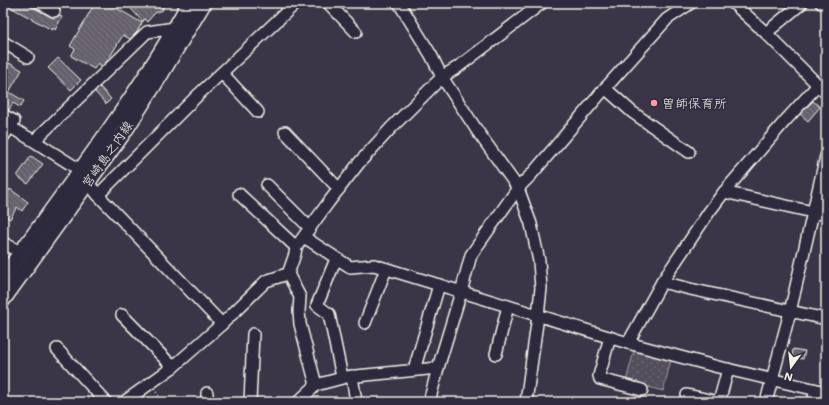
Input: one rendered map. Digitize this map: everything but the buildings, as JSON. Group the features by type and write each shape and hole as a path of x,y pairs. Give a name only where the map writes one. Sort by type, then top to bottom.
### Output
{"main road":[{"name":"宮崎島之内線","path":"3,300 83,176 113,124 150,68 189,3"},
{"name":"宮崎島之内線","path":"3,277 21,252 83,176 125,131 158,80 204,3"}],"street":[{"path":"40,3 54,11"},
{"path":"98,194 193,100 296,3"},
{"path":"328,3 356,32"},
{"path":"399,3 431,55 442,77 478,132 518,188 532,224 539,261 541,288 526,402"},
{"path":"316,385 300,324 300,297 288,274 296,247 359,163 391,128 442,77 458,67 542,3"},
{"path":"429,402 471,255 518,188 667,19 691,3"},
{"path":"733,3 766,33 826,93"},
{"path":"766,33 802,3"},
{"path":"821,3 826,4"},
{"path":"34,140 147,32 175,28"},
{"path":"3,42 28,56"},
{"path":"222,73 258,112"},
{"path":"628,343 662,282 709,212 724,192 818,85"},
{"path":"606,88 632,112 689,152"},
{"path":"3,115 14,121 3,137"},
{"path":"10,127 34,140 83,176 98,194 222,324"},
{"path":"286,132 339,189"},
{"path":"766,402 790,312 826,156"},
{"path":"267,185 307,232 336,259 350,267 374,265 628,343 821,391 813,402"},
{"path":"724,192 826,215"},
{"path":"239,194 296,247"},
{"path":"3,243 21,252"},
{"path":"336,259 318,305 329,314 347,377 356,402"},
{"path":"365,323 386,269"},
{"path":"124,402 173,368 222,324 266,281 284,274 288,274"},
{"path":"662,282 826,319"},
{"path":"414,370 439,285"},
{"path":"496,354 508,306"},
{"path":"122,315 173,368"},
{"path":"250,402 253,334"},
{"path":"610,337 599,376 600,378 642,390"},
{"path":"57,349 106,402"},
{"path":"303,400 316,385 347,377 438,368"},
{"path":"687,395 719,402 728,369"}],"path":[{"path":"151,383 163,402"}],"shaded area":[{"path":"634,351 671,360 663,391 626,381"}],"place":[{"name":"曽師保育所","path":"654,103"}]}
